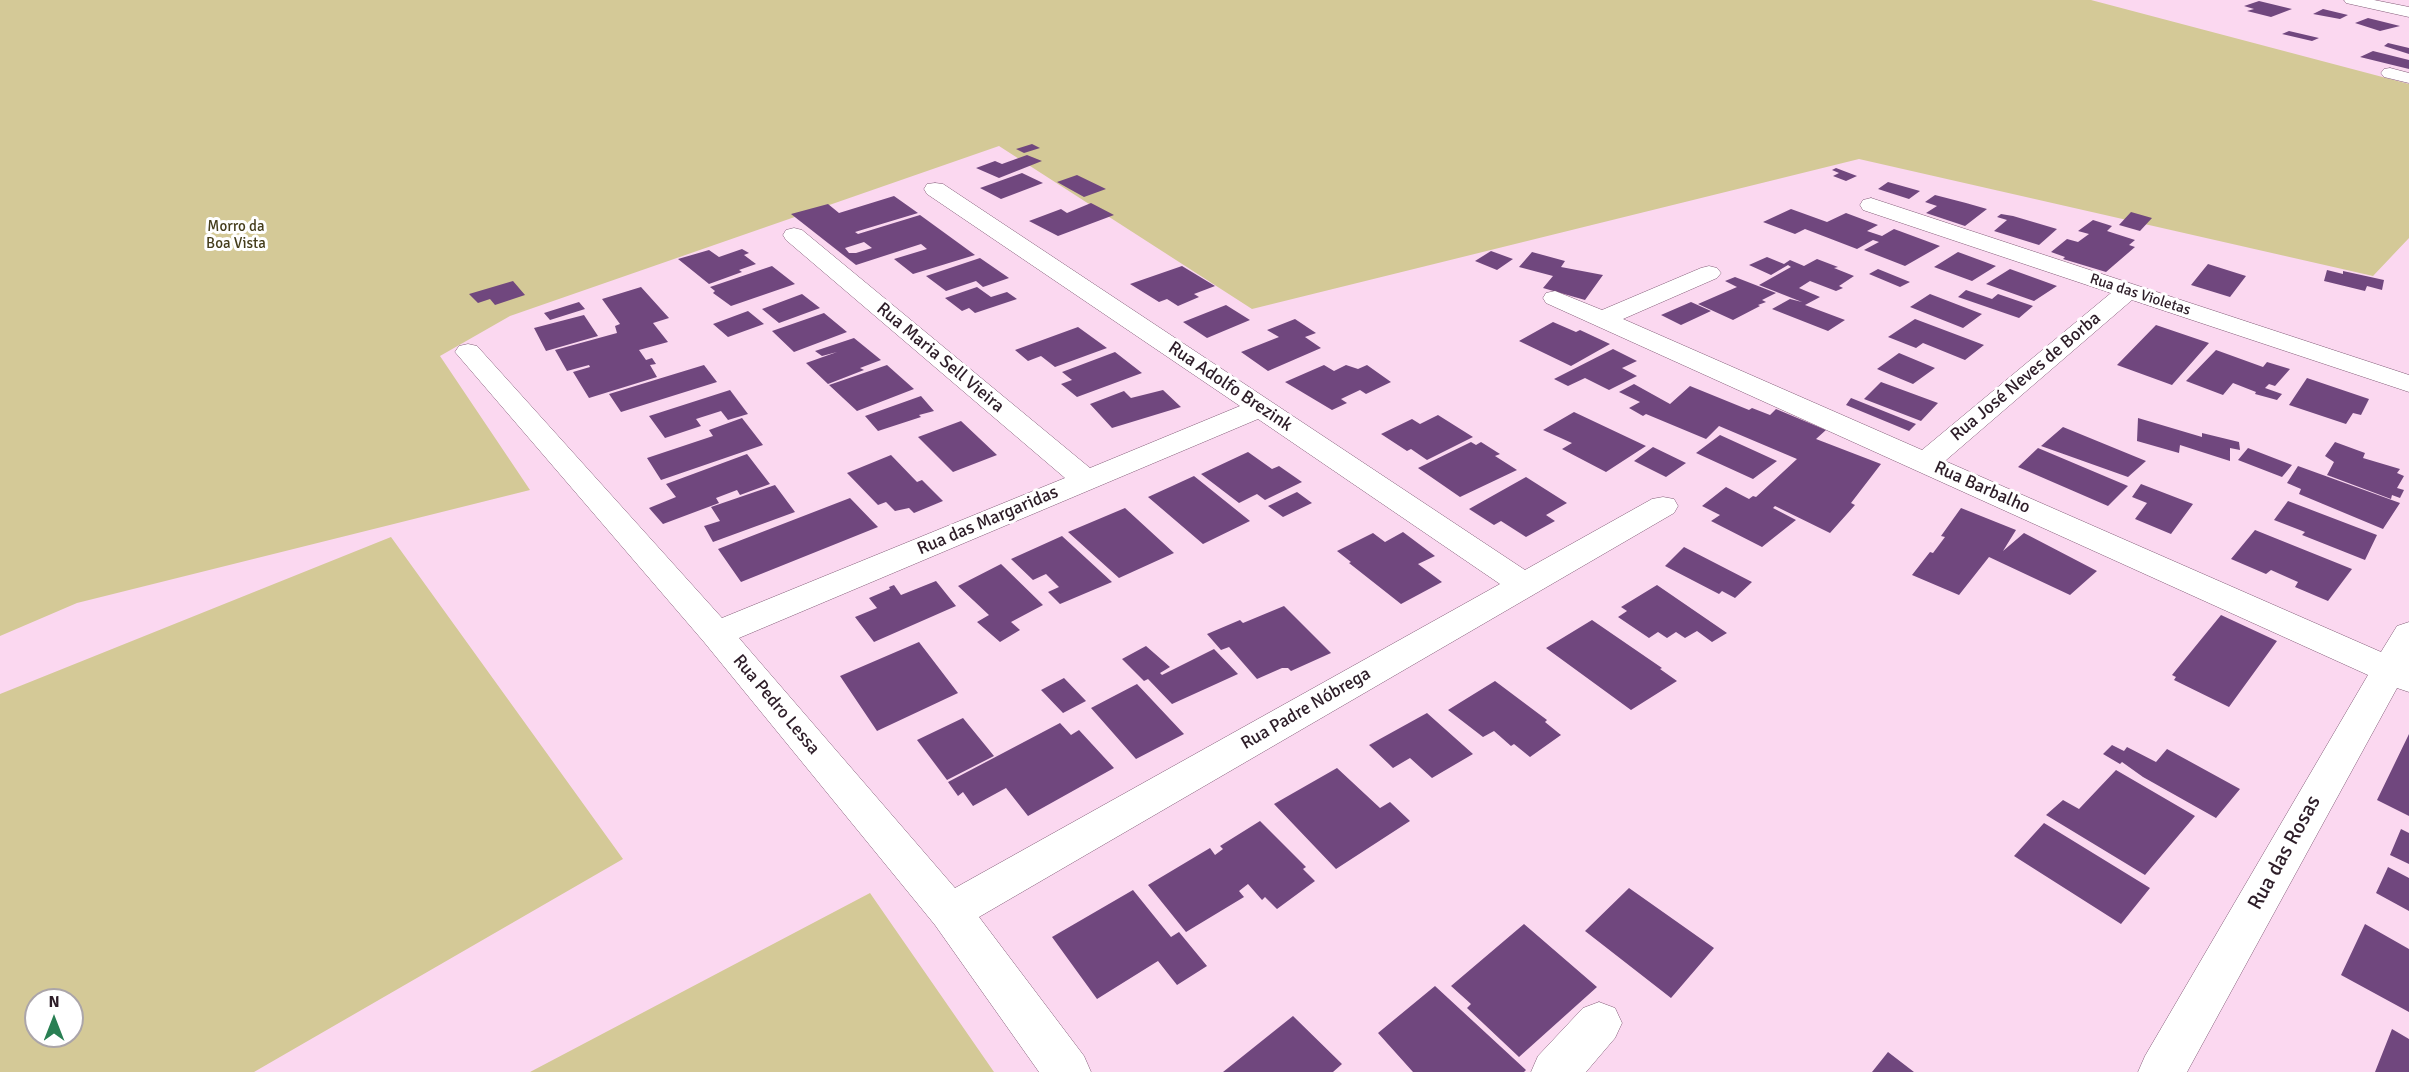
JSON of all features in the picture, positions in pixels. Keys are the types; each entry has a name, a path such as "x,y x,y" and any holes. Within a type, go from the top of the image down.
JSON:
{"street":[{"path":"2352,0 2409,12"},
{"path":"2390,73 2409,78"},
{"name":"Rua Adolfo Brezink","path":"935,189 1524,585"},
{"name":"Rua das Violetas","path":"1871,205 2409,384"},
{"name":"Rua Maria Sell Vieira","path":"794,236 1086,480"},
{"path":"1602,319 1709,273"},
{"name":"Rua José Neves de Borba","path":"1925,463 2128,291"},
{"name":"Rua Barbalho","path":"1555,298 2399,674"},
{"name":"Rua Pedro Lessa","path":"468,352 716,634 950,912 1067,1072"},
{"name":"Rua das Margaridas","path":"716,634 1260,408"},
{"name":"Rua Padre Nóbrega","path":"950,912 1663,506"},
{"name":"Rua das Rosas","path":"2162,1072 2399,674 2409,634"},
{"path":"1555,1072 1599,1023"}],"green space":[{"name":"Morro da Boa Vista","path":"0,0 2091,0 2409,84 2409,238 2373,276 1859,159 1252,309 999,146 510,316 440,356 530,490 77,603 0,636"},
{"path":"391,537 623,859 254,1072 0,1072 0,694"},
{"path":"870,893 994,1072 530,1072"}],"building":[{"path":"2259,1 2292,9 2271,17 2247,11 2254,9 2244,6"},
{"path":"2323,9 2348,15 2340,19 2313,14"},
{"path":"2368,18 2400,26 2380,31 2355,23"},
{"path":"2289,31 2319,38 2312,41 2282,34"},
{"path":"2388,43 2409,48 2409,54 2384,46"},
{"path":"2373,51 2409,60 2409,69 2360,57"},
{"path":"1032,144 1040,148 1024,153 1016,149"},
{"path":"1027,155 1042,161 999,178 976,168 995,161 1002,164"},
{"path":"1836,168 1857,176 1846,181 1833,176 1839,173 1832,170"},
{"path":"1022,173 1043,183 1001,199 980,188"},
{"path":"1077,175 1106,189 1084,197 1057,182"},
{"path":"1888,182 1920,191 1909,199 1878,189"},
{"path":"1935,195 1987,209 1965,226 1926,213 1937,206 1925,202"},
{"path":"894,196 918,213 855,232 858,234 920,215 975,255 913,274 894,259 927,249 921,244 856,265 791,214 828,204 839,213","holes":["864,242 872,248 856,253 849,253 845,248"]},
{"path":"1091,203 1114,215 1058,236 1029,221 1061,209 1067,213"},
{"path":"1791,209 1827,222 1846,213 1878,225 1867,231 1882,236 1894,229 1940,246 1905,266 1864,250 1879,242 1873,240 1857,249 1805,229 1795,234 1763,222"},
{"path":"2131,212 2152,218 2140,231 2119,225"},
{"path":"2001,214 2057,229 2039,245 1994,231 2007,220 1997,217"},
{"path":"2093,220 2112,226 2107,231 2135,240 2129,245 2135,247 2106,272 2063,259 2065,257 2051,252 2067,239 2078,242 2089,234 2078,231"},
{"path":"742,249 749,253 744,255 756,264 739,270 742,272 709,284 678,259 709,250 719,257"},
{"path":"1491,251 1513,259 1497,270 1475,261"},
{"path":"1532,252 1565,261 1561,267 1603,275 1585,300 1543,288 1553,276 1519,267"},
{"path":"1958,252 1996,266 1972,281 1934,267"},
{"path":"1767,257 1784,264 1790,260 1804,266 1817,259 1854,276 1839,286 1843,288 1836,291 1810,281 1799,288 1820,297 1805,305 1845,320 1828,331 1772,309 1790,299 1802,302 1759,285 1791,267 1788,265 1771,275 1749,265"},
{"path":"980,258 1009,278 983,287 976,281 946,291 926,276"},
{"path":"2208,264 2246,276 2230,297 2191,285"},
{"path":"772,266 795,284 731,306 713,293 715,291 710,287"},
{"path":"1182,266 1215,286 1194,294 1199,297 1178,306 1167,299 1159,302 1130,284"},
{"path":"1878,269 1910,282 1900,287 1869,274"},
{"path":"2010,269 2057,286 2034,301 1986,284"},
{"path":"2327,270 2384,280 2382,290 2367,286 2365,291 2324,281"},
{"path":"1735,277 1776,293 1762,300 1766,302 1758,305 1760,306 1733,320 1698,304 1737,287 1725,281"},
{"path":"513,281 525,295 495,305 490,299 478,303 469,294"},
{"path":"641,287 669,318 653,323 668,342 639,350 646,360 652,358 656,364 650,365 657,377 589,398 573,372 590,367 589,365 567,371 555,350 617,333 615,326 620,324 602,299"},
{"path":"977,287 991,297 1007,292 1017,299 975,313 969,308 962,311 945,298"},
{"path":"1966,290 1992,299 1998,294 2033,306 2019,318 1958,297"},
{"path":"802,294 820,308 779,323 762,309"},
{"path":"1930,294 1982,314 1963,328 1910,307"},
{"path":"579,302 585,309 550,320 544,313"},
{"path":"1691,302 1711,311 1681,325 1661,315"},
{"path":"1226,305 1250,320 1207,338 1183,322"},
{"path":"748,311 764,324 728,337 713,324"},
{"path":"824,313 847,332 794,352 772,331"},
{"path":"584,315 598,336 546,351 534,328"},
{"path":"1295,319 1316,333 1305,337 1321,348 1268,371 1241,352 1279,337 1267,330"},
{"path":"1915,319 1984,345 1965,360 1923,343 1916,348 1888,337"},
{"path":"1553,322 1576,332 1580,330 1610,344 1571,366 1519,341"},
{"path":"2156,325 2209,343 2172,385 2117,365"},
{"path":"1078,327 1107,348 1055,367 1041,356 1028,361 1015,350"},
{"path":"854,338 881,360 860,368 864,370 828,384 806,363 837,352 822,356 815,351"},
{"path":"1613,349 1637,361 1622,368 1637,376 1609,390 1585,378 1568,386 1554,379"},
{"path":"2216,350 2263,367 2267,362 2290,369 2275,386 2269,384 2265,388 2282,394 2277,400 2255,394 2256,392 2233,383 2223,395 2186,381"},
{"path":"1115,352 1142,373 1077,397 1061,384 1072,380 1062,372"},
{"path":"1899,353 1935,368 1913,384 1877,369"},
{"path":"704,365 717,382 621,412 609,394"},
{"path":"887,365 914,389 857,411 829,385"},
{"path":"1324,365 1334,371 1346,365 1358,369 1367,365 1391,382 1366,394 1360,390 1341,399 1347,403 1332,410 1285,382"},
{"path":"2307,378 2369,399 2361,415 2353,413 2346,424 2289,405"},
{"path":"1881,382 1938,403 1921,421 1864,399"},
{"path":"1634,384 1670,404 1690,386 1749,410 1752,408 1770,415 1776,409 1826,430 1816,439 1881,464 1851,503 1855,505 1830,533 1775,506 1773,508 1796,520 1762,547 1711,521 1720,515 1702,506 1726,487 1749,499 1756,497 1797,459 1719,426 1706,439 1646,414 1643,416 1629,408 1640,402 1619,392"},
{"path":"730,390 748,414 728,420 721,411 696,419 701,426 665,438 649,416"},
{"path":"1163,390 1181,407 1112,428 1090,404 1124,391 1131,398"},
{"path":"921,396 934,411 878,431 865,416"},
{"path":"1851,398 1916,424 1909,431 1846,405"},
{"path":"1574,412 1646,446 1606,472 1562,449 1572,443 1543,430"},
{"path":"1438,415 1473,437 1427,460 1411,449 1407,451 1381,434 1412,419 1420,424"},
{"path":"742,418 763,445 661,480 647,458 713,436 709,430"},
{"path":"2138,418 2202,437 2202,433 2239,442 2240,450 2230,448 2230,461 2180,445 2179,453 2137,441"},
{"path":"961,421 997,455 953,472 918,437"},
{"path":"2063,427 2146,461 2128,477 2041,446"},
{"path":"1720,435 1777,461 1753,479 1696,453"},
{"path":"1471,442 1476,445 1481,442 1500,454 1495,456 1517,470 1460,497 1418,468"},
{"path":"2335,442 2365,453 2363,458 2400,469 2397,473 2404,476 2397,488 2404,490 2400,498 2392,495 2391,499 2327,475 2334,462 2325,456"},
{"path":"1653,447 1686,463 1666,477 1634,461"},
{"path":"2038,448 2128,486 2108,506 2018,467"},
{"path":"2248,448 2292,465 2282,477 2238,460"},
{"path":"1248,452 1272,469 1279,466 1302,482 1265,500 1257,494 1239,503 1201,474"},
{"path":"747,454 770,484 740,495 737,490 716,498 719,503 663,524 649,508 676,497 666,484"},
{"path":"891,455 917,482 922,480 943,501 914,513 909,508 895,511 886,502 878,505 847,473"},
{"path":"2298,466 2400,503 2383,529 2299,494 2301,489 2287,483"},
{"path":"1194,476 1250,521 1203,544 1148,497"},
{"path":"1526,477 1567,503 1546,515 1555,521 1526,537 1501,521 1494,525 1469,509"},
{"path":"2141,484 2193,504 2171,534 2135,519 2147,503 2132,497"},
{"path":"775,485 795,512 713,542 704,526 720,521 711,507"},
{"path":"1297,492 1312,503 1283,517 1268,506"},
{"path":"850,498 878,527 741,582 718,549"},
{"path":"2288,501 2377,535 2365,560 2302,535 2305,532 2274,520"},
{"path":"1125,508 1174,553 1119,578 1068,532"},
{"path":"1961,508 2016,530 2003,551 2024,533 2097,571 2070,595 1989,557 1959,595 1912,575 1945,537 1941,536"},
{"path":"2255,530 2352,569 2328,601 2295,587 2298,582 2271,570 2266,574 2231,559"},
{"path":"1403,532 1435,556 1418,564 1442,582 1401,604 1337,551 1373,533 1385,542"},
{"path":"1062,536 1112,582 1060,604 1048,592 1059,587 1046,574 1033,580 1011,559"},
{"path":"1684,547 1752,582 1735,598 1722,591 1719,594 1665,566"},
{"path":"1001,564 1043,605 1011,622 1020,630 1000,642 977,622 989,615 958,586"},
{"path":"936,581 956,606 874,642 855,617 877,608 869,598 890,589 889,587 894,585 901,595"},
{"path":"1657,585 1727,633 1712,642 1697,631 1685,638 1676,632 1667,638 1658,632 1649,638 1618,617 1627,611 1621,607"},
{"path":"1284,606 1331,653 1291,671 1288,668 1282,668 1257,679 1229,647 1221,650 1207,634 1240,620 1243,623"},
{"path":"2221,615 2277,641 2229,707 2174,680 2176,677 2172,675"},
{"path":"1592,620 1662,668 1660,669 1677,681 1631,710 1546,648"},
{"path":"919,642 958,693 877,731 840,676"},
{"path":"1146,646 1170,667 1160,673 1162,675 1214,649 1238,674 1172,704 1148,679 1144,681 1122,659"},
{"path":"1064,678 1086,701 1063,713 1041,690"},
{"path":"1495,681 1547,720 1545,722 1561,735 1530,757 1514,744 1511,746 1494,731 1483,737 1448,710"},
{"path":"1137,684 1184,734 1136,759 1091,708"},
{"path":"1427,713 1473,754 1432,778 1410,758 1393,768 1369,745"},
{"path":"963,718 994,756 947,780 917,740"},
{"path":"1060,723 1071,735 1079,730 1114,768 1028,816 1006,788 973,806 963,792 958,796 948,782"},
{"path":"2409,734 2409,816 2377,800"},
{"path":"2112,745 2124,751 2127,747 2156,762 2167,749 2240,789 2216,818 2143,777 2122,762 2120,764 2103,754"},
{"path":"1337,768 1380,808 1390,802 1410,821 1336,869 1274,804"},
{"path":"2116,770 2195,816 2145,875 2046,815 2063,800 2079,809"},
{"path":"1260,821 1306,867 1303,869 1315,881 1277,909 1265,897 1262,900 1248,884 1239,891 1244,897 1186,932 1148,885 1210,848 1215,855 1223,849 1220,846"},
{"path":"2044,823 2150,888 2121,924 2014,856"},
{"path":"2401,829 2409,833 2409,864 2390,855"},
{"path":"2388,867 2409,878 2409,911 2376,893"},
{"path":"1629,888 1714,948 1671,998 1585,931"},
{"path":"1133,890 1171,937 1179,932 1207,966 1177,985 1158,961 1097,999 1052,937"},
{"path":"1524,924 1597,987 1519,1057 1467,1008 1471,1004 1451,986"},
{"path":"2365,924 2409,949 2409,1012 2341,975"},
{"path":"1435,986 1526,1070 1524,1072 1413,1072 1378,1033"},
{"path":"1293,1016 1342,1064 1333,1072 1223,1072"},
{"path":"2392,1029 2409,1039 2409,1072 2375,1072"},
{"path":"1888,1052 1914,1072 1872,1072"}]}
